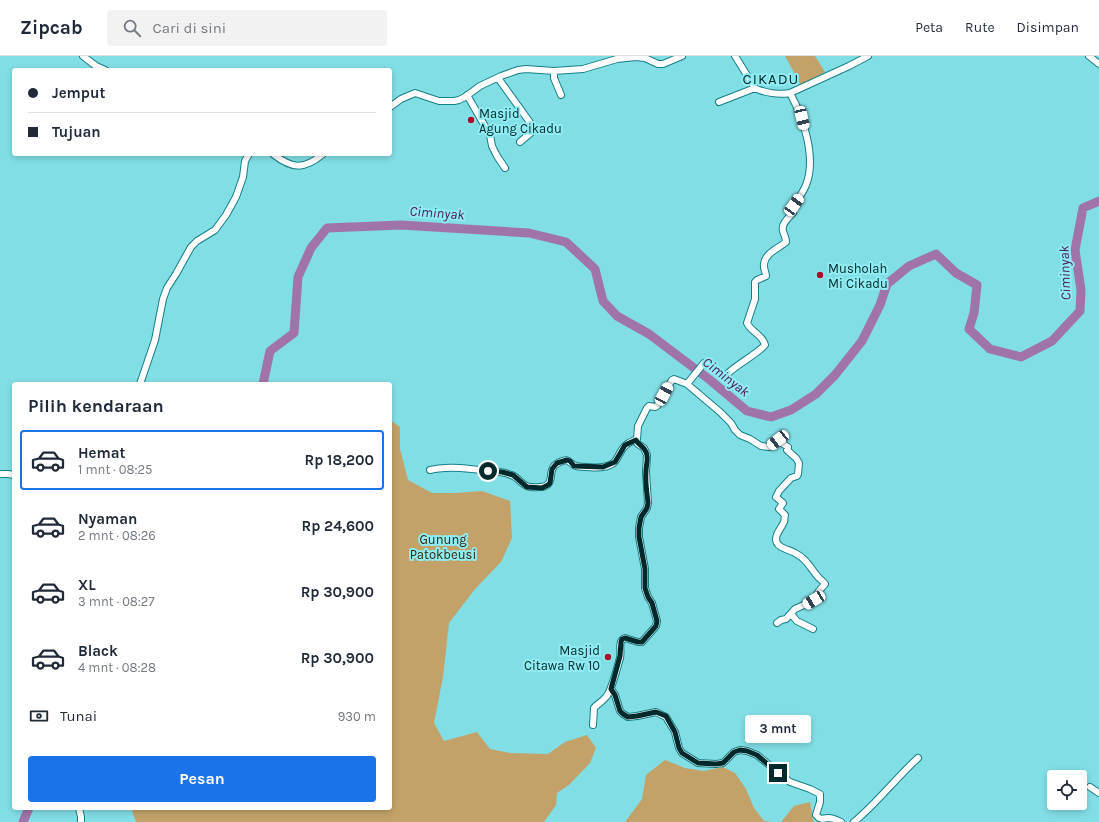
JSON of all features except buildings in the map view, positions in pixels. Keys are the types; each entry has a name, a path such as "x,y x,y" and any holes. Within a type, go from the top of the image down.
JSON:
{"street":[{"path":"392,106 415,93 439,101 446,102 459,100 480,86 518,70 526,69 554,71 583,69 617,59 636,57 645,58 658,64 663,64 682,56"},
{"path":"735,56 755,88 779,94 790,93 868,56"},
{"path":"1089,56 1099,64"},
{"path":"85,57 100,68"},
{"path":"554,71 554,78 561,95"},
{"path":"498,78 534,128 533,131 520,142"},
{"path":"719,102 755,88"},
{"path":"687,384 704,363 725,376 737,364 751,357 765,345 761,337 748,327 747,323 755,299 755,282 766,276 763,266 768,255 786,242 786,236 782,230 783,226 793,213 792,208 806,185 810,168 810,157 802,118 790,93"},
{"path":"467,95 484,122 490,135 492,146 505,168"},
{"path":"141,382 155,340 163,299 167,288 191,247 215,230 226,215 236,197 243,178 247,156"},
{"path":"277,156 300,166 310,163 320,156"},
{"path":"430,470 459,468 502,472 513,475 527,487 542,488 550,483 552,469 557,463 567,460 574,466 603,467 615,462 625,445 636,440 638,437 638,426 647,408 649,406 657,406 674,378 687,384 720,412 740,435 761,446 769,447 778,440 788,448 787,450 796,458 798,463 797,476 791,478 779,491 776,497 783,502 779,509 784,515 784,522 776,536 777,543 781,547 803,557 820,580 825,584 814,600 795,609 786,619 777,623"},
{"path":"594,726 594,708 606,697 611,689 620,656 622,639 625,638 642,642 656,626 657,621 652,603 645,588 645,569 639,537 641,517 647,508 648,503 646,472 647,455 644,448 638,444 636,440"},
{"path":"0,474 12,475"},
{"path":"791,614 797,621 813,629"},
{"path":"611,689 615,695 620,711 628,717 656,712 666,716 675,732 679,748 682,753 698,763 723,763 734,752 740,750 757,755 790,782 820,794 820,802 816,815 818,818 830,818 841,822"},
{"path":"854,822 872,806 918,758"},
{"path":"1090,787 1099,793"},
{"path":"79,810 82,822"}],"green space":[{"path":"785,56 815,56 825,72 801,85"},
{"name":"Gunung Patokbeusi","path":"392,421 400,427 400,449 408,480 432,493 482,491 510,501 512,538 501,562 475,589 449,623 443,677 434,723 444,741 477,732 490,749 510,753 548,754 565,742 587,735 596,748 590,763 569,785 557,793 556,805 544,822 136,822 132,810 392,810"},
{"path":"665,760 685,768 704,771 723,767 735,773 746,789 754,808 764,821 773,822 625,822 642,799 646,775"},
{"path":"810,802 814,822 781,822 794,806"}],"waterway":[{"name":"Ciminyak","path":"263,382 270,351 294,333 298,277 311,248 327,228 401,225 529,233 566,242 595,269 603,301 617,316 649,334 710,380 747,411 771,417 791,410 816,394 835,375 862,341 880,305 887,284 909,266 936,254 956,273 977,285 974,313 969,329 990,349 1021,357 1052,341 1080,311 1081,290 1075,250 1083,208 1099,201"},
{"name":"Ciminyak","path":"23,822 28,810"}],"place":[{"name":"Masjid Agung Cikadu","path":"471,120"},
{"name":"Musholah Mi Cikadu","path":"820,275"},
{"name":"Masjid Citawa Rw 10","path":"608,657"}],"district":[{"name":"CIKADU","path":"771,79"}],"route":[{"path":"488,471 502,472 513,475 527,487 542,488 550,483 551,472 554,466 564,460 570,461 574,466 603,467 609,466 615,462 627,444 636,440 638,444 644,448 647,455 646,472 648,503 647,508 641,517 639,537 644,558 645,588 652,603 657,621 656,626 642,642 628,638 622,639 620,656 611,689 615,695 620,711 628,717 656,712 666,716 675,732 679,748 682,753 698,763 723,763 734,752 740,750 757,755 778,773"}]}
